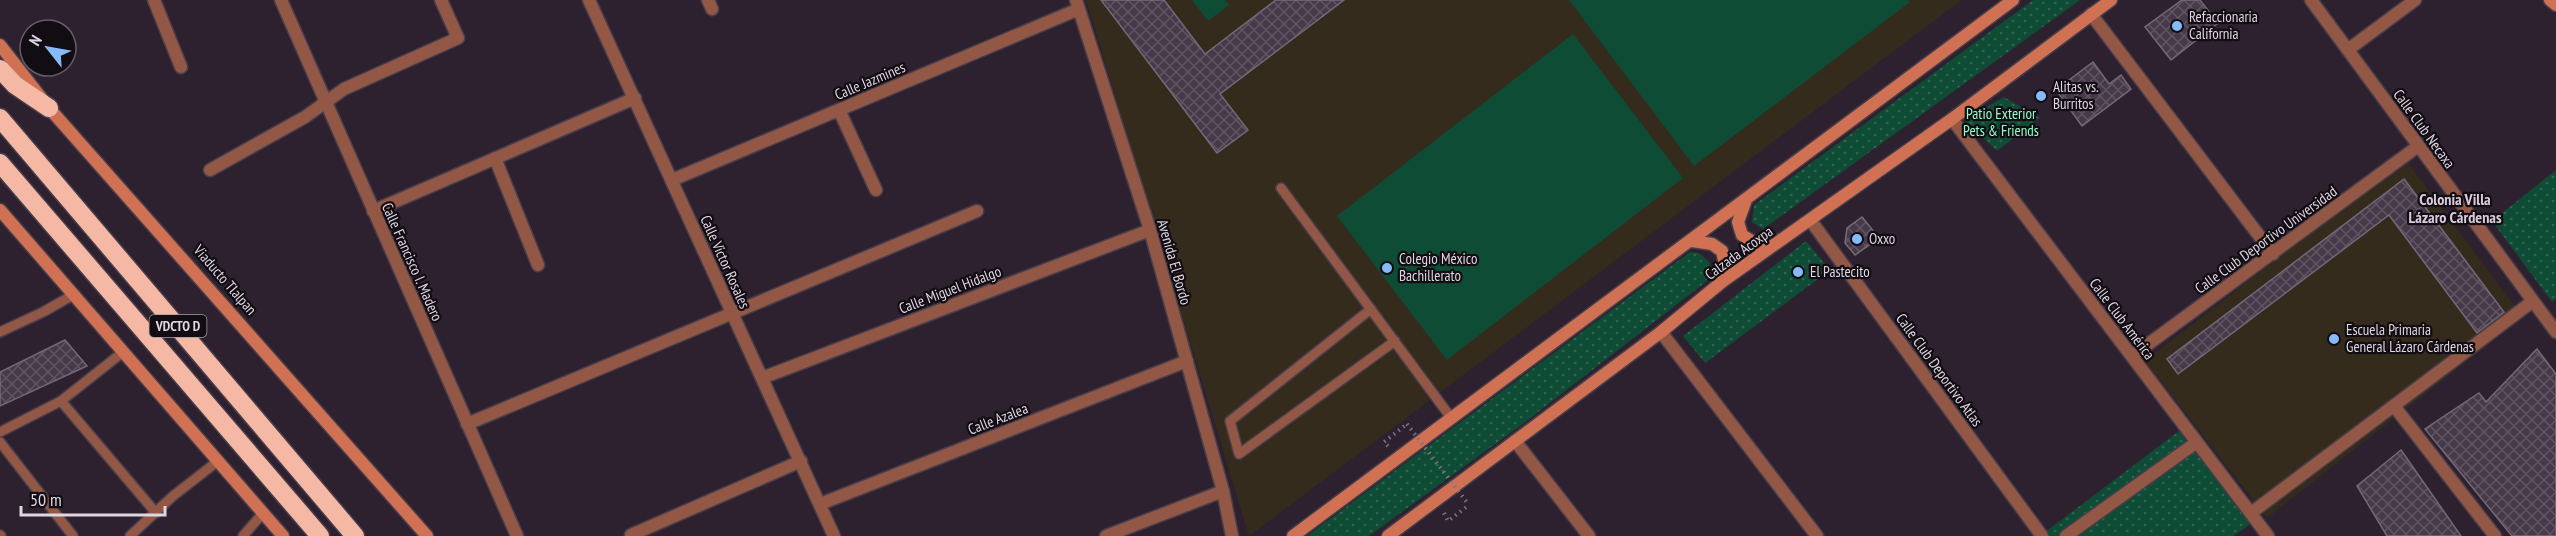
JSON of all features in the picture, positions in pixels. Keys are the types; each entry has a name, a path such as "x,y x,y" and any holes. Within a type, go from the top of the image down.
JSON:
{"highway":[{"path":"0,69 15,85 49,108"},
{"name":"VDCTO D","path":"0,118 355,536"},
{"name":"VDCTO D","path":"0,163 320,536"}],"main road":[{"path":"1293,536 2013,0"},
{"name":"Calzada Acoxpa","path":"1388,536 1661,332 1723,281 1811,221 1952,119 2111,0"},
{"path":"2550,0 2556,5"},
{"name":"Viaducto Tlalpan","path":"0,45 49,108 427,536"},
{"path":"1746,200 1738,222 1742,236 1766,250"},
{"path":"0,210 283,536"},
{"path":"1692,241 1712,244 1722,251 1725,265 1723,281"}],"street":[{"path":"154,0 181,67"},
{"name":"Calle Francisco I. Madero","path":"281,0 517,536"},
{"path":"210,170 305,117 344,89 458,38 441,0"},
{"name":"Calle Víctor Rosales","path":"589,0 834,536"},
{"name":"Calle Club Necaxa","path":"2311,0 2349,49 2417,147 2556,332"},
{"path":"2349,49 2415,0"},
{"name":"Calle Jazmines","path":"672,180 839,110 1078,4"},
{"name":"Avenida El Bordo","path":"1078,4 1150,230 1223,491 1232,536"},
{"path":"2091,15 2273,254"},
{"path":"373,210 635,98"},
{"path":"839,110 876,190"},
{"name":"Calle Club América","path":"1952,119 2268,536"},
{"name":"Calle Club Deportivo Universidad","path":"2132,356 2417,147"},
{"path":"495,158 538,265"},
{"path":"466,424 978,211"},
{"name":"Calle Club Deportivo Atlas","path":"1811,221 2042,536"},
{"name":"Calle Miguel Hidalgo","path":"762,378 1150,230"},
{"path":"2251,513 2533,301"},
{"path":"1661,332 1817,536"},
{"name":"Calle Azalea","path":"820,504 1187,361"},
{"path":"2394,406 2495,536"},
{"path":"1515,441 1589,536"},
{"path":"2066,536 2197,442"},
{"path":"631,536 801,461"},
{"path":"1106,536 1223,491"}],"lane":[{"path":"1281,188 1452,419"},
{"path":"0,332 44,312 73,295"},
{"path":"1371,309 1230,422 1239,454 1395,341"},
{"path":"0,432 61,401 123,352"},
{"path":"61,401 156,513"},
{"path":"0,442 74,536"},
{"path":"130,536 218,461"},
{"path":"243,536 263,513"}],"path":[{"path":"1397,442 1389,448 1384,442 1407,424 1469,505 1448,521 1442,514 1449,509"}],"shaded area":[{"name":"Colegio México Bachillerato","path":"1086,0 1962,0 1249,536"},
{"name":"Escuela Primaria General Lázaro Cárdenas","path":"2405,159 2523,317 2267,518 2145,361"}],"green space":[{"path":"1192,0 1225,0 1229,5 1208,21"},
{"path":"1569,0 1908,0 1910,2 1694,166"},
{"path":"2033,0 2080,0 1763,229 1752,222 1754,205"},
{"path":"1573,34 1683,178 1447,360 1337,216"},
{"name":"Patio Exterior Pets & Friends","path":"2004,97 2040,118 1997,151 1964,120"},
{"path":"2556,170 2556,299 2552,302 2492,221"},
{"path":"1806,241 1830,270 1705,363 1683,336"},
{"path":"1690,252 1699,253 1710,263 1707,281 1524,423 1369,536 1307,536"},
{"path":"2179,431 2250,524 2234,536 2040,536"}],"building":[{"path":"1101,0 1164,0 1205,54 1276,0 1344,0 1220,94 1248,130 1217,153"},
{"path":"2182,0 2200,0 2218,23 2171,60 2145,27"},
{"path":"2093,62 2109,84 2121,75 2131,89 2082,126 2056,90"},
{"path":"2404,179 2504,312 2477,333 2389,215 2178,374 2167,359"},
{"path":"1862,217 1879,238 1855,255 1845,243 1847,228"},
{"path":"65,340 87,366 0,406 0,372"},
{"path":"2537,349 2556,374 2556,536 2512,536 2425,429 2479,393 2486,402"},
{"path":"2401,450 2461,536 2387,536 2357,486"}],"place":[{"name":"Refaccionaria California","path":"2177,26"},
{"name":"Alitas vs. Burritos","path":"2041,96"},
{"name":"Oxxo","path":"1857,239"},
{"name":"Colegio México Bachillerato","path":"1387,268"},
{"name":"El Pastecito","path":"1798,272"},
{"name":"Escuela Primaria General Lázaro Cárdenas","path":"2334,339"}],"district":[{"name":"Colonia Villa Lázaro Cárdenas","path":"2455,208"}]}
